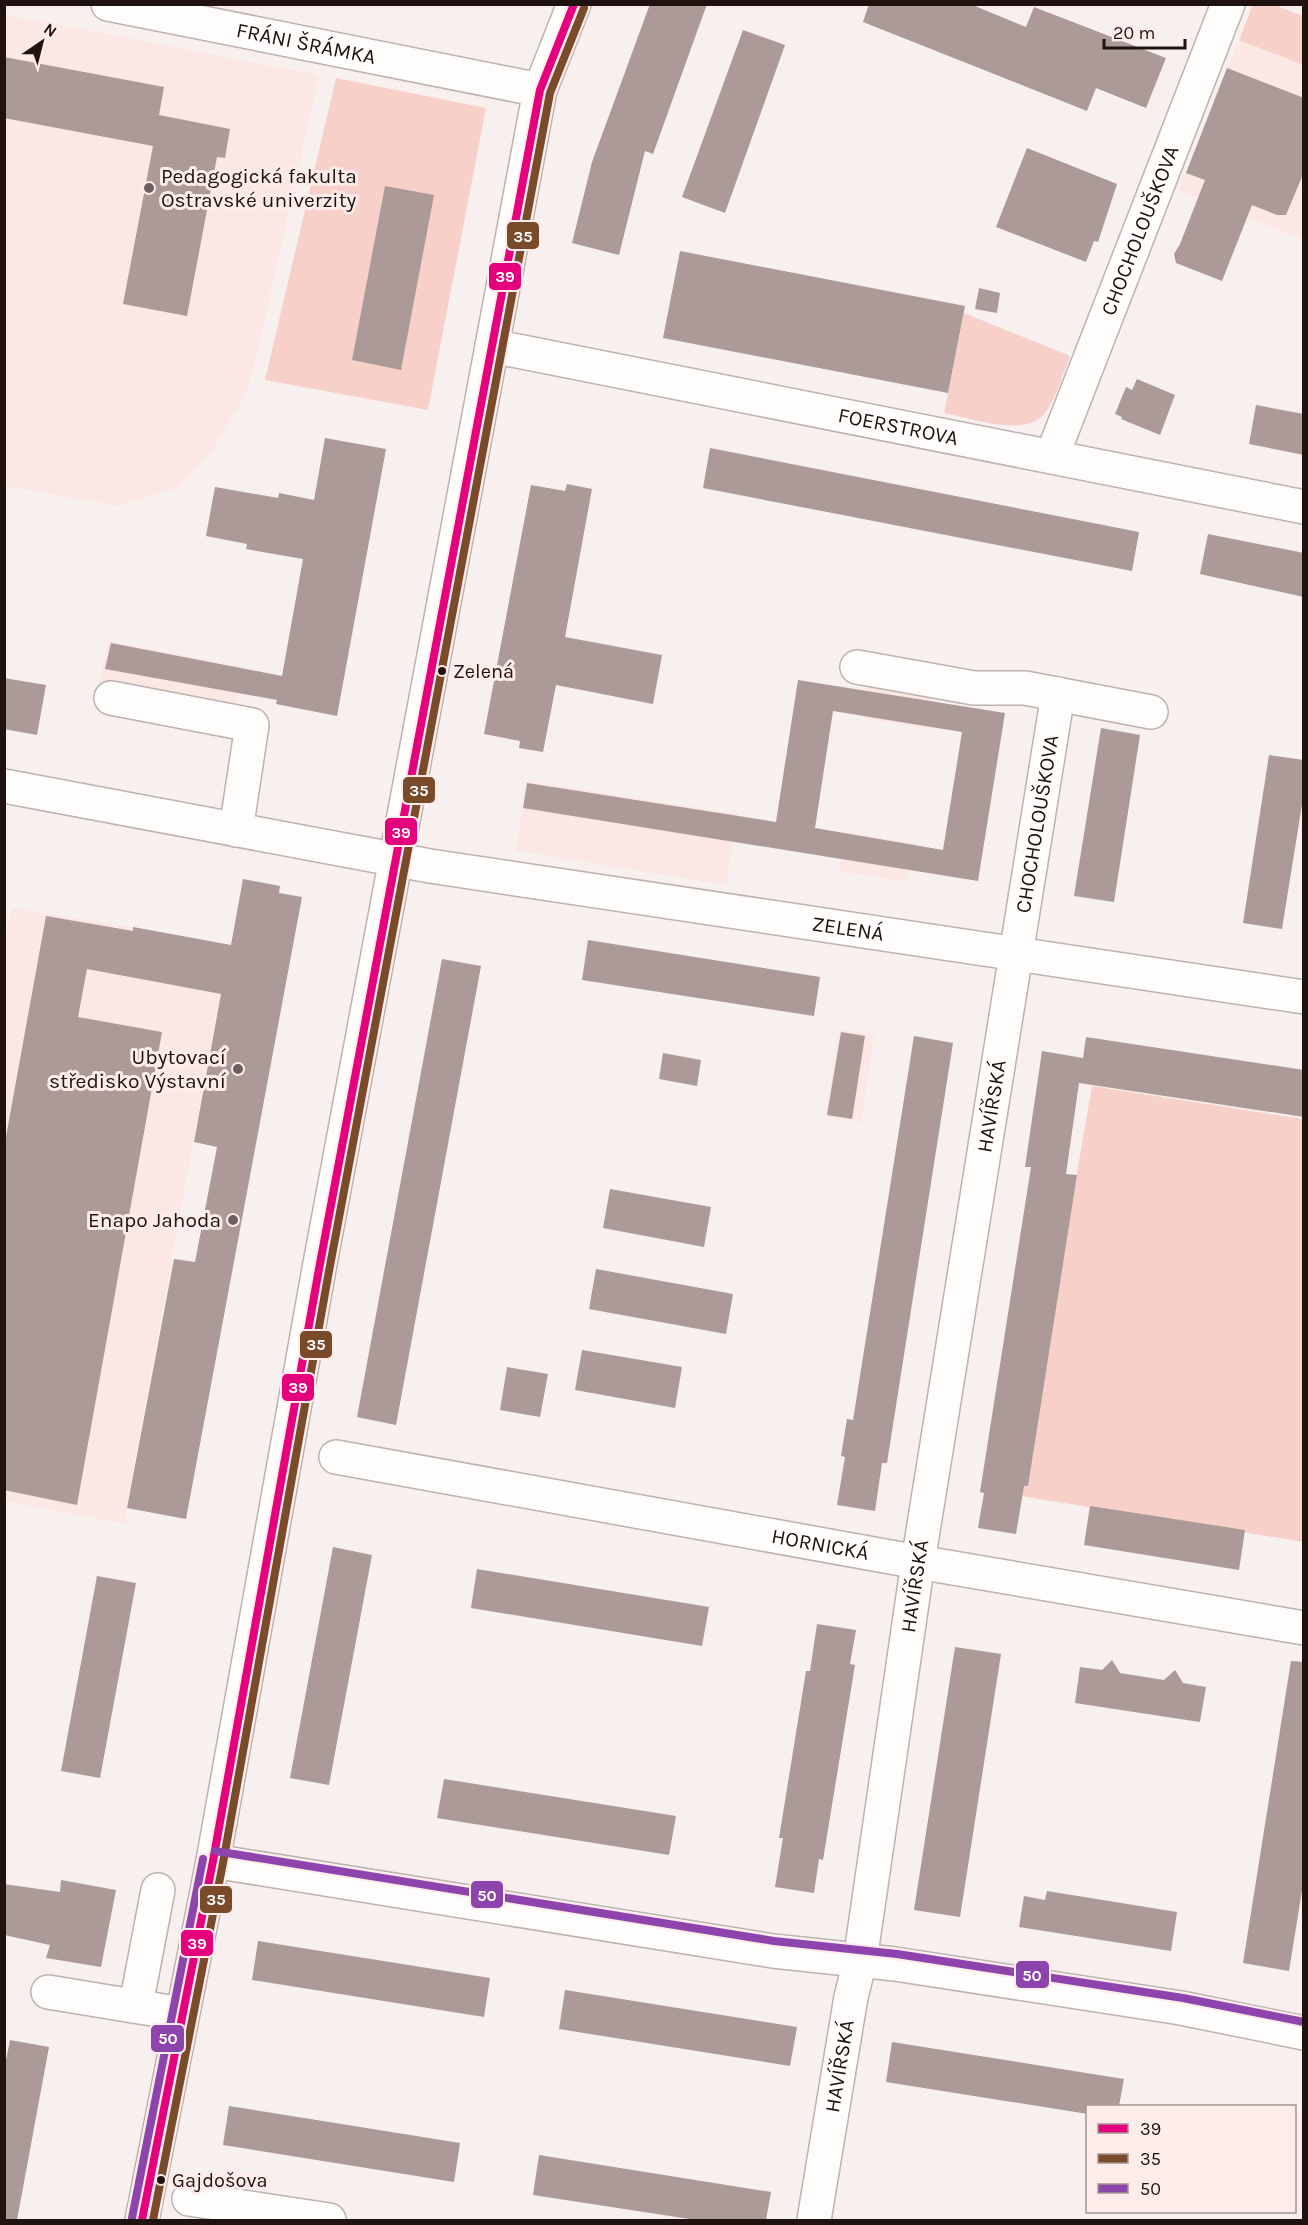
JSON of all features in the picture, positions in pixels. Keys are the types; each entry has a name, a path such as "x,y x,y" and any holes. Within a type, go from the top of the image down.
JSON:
{"street":[{"name":"FRÁNI ŠRÁMKA","path":"108,4 540,90"},
{"path":"142,2220 213,1861 395,860 540,90 574,4"},
{"name":"CHOCHOLOUŠKOVA","path":"1052,456 1228,4"},
{"name":"FOERSTROVA","path":"492,346 1304,507"},
{"path":"857,667 974,688 1025,688 1151,712"},
{"name":"CHOCHOLOUŠKOVA","path":"1018,953 1058,694"},
{"path":"111,698 252,725 236,830"},
{"name":"ZELENÁ","path":"4,786 395,860 1304,997"},
{"name":"HAVÍŘSKÁ","path":"814,2220 851,1997 860,1960 918,1562 1018,953"},
{"name":"HORNICKÁ","path":"336,1457 918,1562 1304,1628"},
{"path":"213,1861 773,1951 860,1960 1181,2008 1304,2033"},
{"path":"136,2005 158,1890"},
{"path":"48,1992 182,2014"},
{"path":"189,2199 329,2220"}],"shaded area":[{"path":"1253,4 1275,5 1303,16 1303,65 1239,40"},
{"name":"Pedagogická fakulta Ostravské univerzity","path":"4,14 319,75 257,355 245,397 211,452 179,487 118,506 5,486"},
{"path":"1239,40 1303,65 1303,240 1179,190"},
{"path":"336,78 486,108 428,410 265,380"},
{"path":"964,313 1070,356 1053,399 1046,412 1037,420 1012,426 944,413"},
{"path":"108,641 243,667 231,734 95,709"},
{"path":"870,678 939,690 933,730 863,718"},
{"path":"527,781 737,814 726,885 516,851"},
{"path":"846,832 914,843 907,882 839,871"},
{"path":"12,908 132,927 124,976 220,995 126,1508 126,1524 5,1501 4,949"},
{"path":"839,1029 874,1035 861,1122 826,1117"},
{"path":"1092,1086 1303,1119 1303,1542 1021,1496"}],"building":[{"path":"650,4 707,4 653,154 645,151 619,255 572,243 592,162"},
{"path":"869,4 970,4 1026,27 1034,7 1166,58 1146,108 1096,88 1087,111 863,22"},
{"path":"743,30 785,45 725,213 682,197"},
{"path":"4,57 164,87 159,115 230,129 225,158 217,157 187,316 123,304 153,146 4,118"},
{"path":"1227,68 1304,98 1304,172 1286,215 1277,215 1252,205 1222,281 1176,263 1174,254 1205,180 1186,173"},
{"path":"1027,148 1117,184 1098,242 1094,241 1086,262 996,227"},
{"path":"385,186 434,195 401,370 352,360"},
{"path":"680,251 965,306 948,393 663,338"},
{"path":"979,288 1000,293 997,313 975,309"},
{"path":"1137,379 1175,395 1160,435 1121,419 1122,417 1115,414 1126,387 1132,390"},
{"path":"1256,405 1304,414 1304,455 1249,444"},
{"path":"325,438 386,449 337,716 276,704 277,700 105,669 111,643 282,676 303,559 246,549 247,544 206,536 215,487 278,498 279,493 314,500"},
{"path":"710,448 1139,532 1132,571 703,488"},
{"path":"567,484 592,489 565,637 662,655 653,704 556,685 543,752 519,748 520,741 484,734 531,485 565,491"},
{"path":"1208,534 1304,553 1304,597 1200,574"},
{"path":"4,678 46,685 37,735 4,729"},
{"path":"798,680 1005,713 978,881 523,808 527,783 776,822","holes":["833,711 962,732 943,850 815,828"]},
{"path":"1101,728 1140,735 1114,902 1074,896"},
{"path":"1269,755 1304,760 1304,792 1282,929 1243,923"},
{"path":"243,879 280,886 279,893 302,897 186,1519 127,1508 174,1259 195,1262 217,1147 194,1142 221,994 87,969 78,1017 162,1032 77,1505 4,1490 4,1148 46,916 133,931 133,927 231,945"},
{"path":"588,940 820,977 814,1016 582,980"},
{"path":"442,959 481,966 396,1425 357,1417"},
{"path":"841,1032 865,1036 852,1119 827,1115"},
{"path":"914,1036 953,1043 887,1463 882,1463 875,1511 837,1505 845,1457 841,1456 847,1419 853,1420"},
{"path":"1086,1037 1304,1070 1304,1117 1079,1083 1066,1174 1077,1175 1028,1486 1024,1486 1016,1534 978,1528 984,1493 980,1492 1031,1167 1025,1167 1042,1051 1083,1058"},
{"path":"663,1053 701,1060 697,1086 659,1079"},
{"path":"610,1189 711,1207 704,1247 603,1228"},
{"path":"596,1269 733,1294 726,1334 589,1309"},
{"path":"582,1350 682,1367 675,1408 575,1390"},
{"path":"507,1367 548,1374 540,1417 500,1410"},
{"path":"1090,1506 1245,1530 1239,1570 1084,1545"},
{"path":"333,1547 372,1555 329,1785 290,1778"},
{"path":"477,1569 709,1607 702,1646 471,1608"},
{"path":"97,1576 136,1583 100,1778 61,1771"},
{"path":"817,1624 856,1630 850,1664 855,1665 823,1860 819,1859 814,1893 775,1887 783,1838 779,1838 806,1671 810,1671"},
{"path":"955,1647 1001,1654 960,1917 914,1910"},
{"path":"1112,1660 1120,1673 1164,1680 1175,1670 1183,1683 1206,1687 1200,1722 1075,1703 1080,1667 1102,1670"},
{"path":"1291,1661 1304,1662 1304,1878 1289,1971 1243,1963"},
{"path":"444,1779 676,1816 669,1855 437,1818"},
{"path":"61,1880 116,1890 101,1967 46,1958 50,1945 4,1935 4,1884 60,1892"},
{"path":"1047,1891 1177,1912 1171,1951 1019,1927 1024,1896 1045,1900"},
{"path":"258,1941 490,1978 484,2017 252,1980"},
{"path":"565,1990 797,2027 790,2066 559,2029"},
{"path":"10,2040 49,2047 17,2220 4,2220 4,2070"},
{"path":"892,2042 1124,2079 1119,2105 1086,2105 1086,2114 886,2082"},
{"path":"229,2106 460,2143 454,2182 223,2145"},
{"path":"539,2155 771,2192 766,2220 696,2220 533,2195"}],"transit line":[{"name":"39","path":"142,2220 213,1861 319,1269 540,90 574,4"},
{"name":"35","path":"153,2220 223,1863 329,1271 550,93 584,8"},
{"name":"50","path":"215,1851 774,1941 897,1954 1183,1998 1304,2022"},
{"name":"50","path":"132,2218 203,1859"}],"place":[{"name":"Pedagogická fakulta Ostravské univerzity","path":"149,188"},
{"name":"Zelená","path":"442,671"},
{"name":"Ubytovací středisko Výstavní","path":"238,1069"},
{"name":"Enapo Jahoda","path":"233,1220"},
{"name":"Gajdošova","path":"161,2180"}]}
